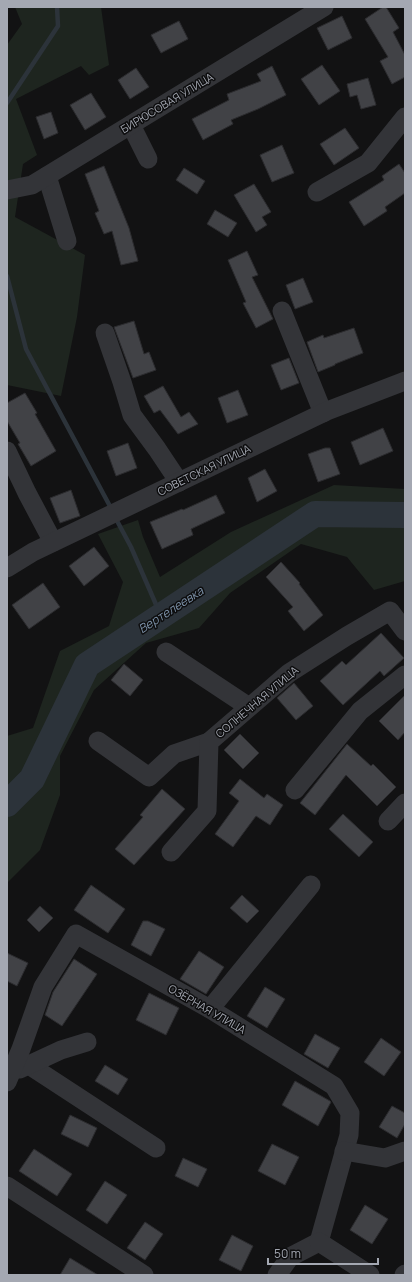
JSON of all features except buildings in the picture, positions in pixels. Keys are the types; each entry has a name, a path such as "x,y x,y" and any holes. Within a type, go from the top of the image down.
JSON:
{"street":[{"name":"БИРЮСОВАЯ УЛИЦА","path":"7,190 32,185 324,7"},
{"path":"317,192 368,163 405,117"},
{"path":"131,125 148,159"},
{"path":"47,176 67,241"},
{"path":"282,311 323,413"},
{"path":"105,333 132,414 179,482"},
{"name":"СОВЕТСКАЯ УЛИЦА","path":"7,568 53,542 323,413 405,380"},
{"path":"7,451 26,493 53,542"},
{"name":"СОЛНЕЧНАЯ УЛИЦА","path":"171,852 207,811 208,742 289,673 390,611 405,631"},
{"path":"166,652 249,707"},
{"path":"295,790 360,711 405,675"},
{"path":"98,741 149,777 174,754 208,742"},
{"path":"388,821 405,803"},
{"path":"210,1009 311,884"},
{"name":"ОЗЁРНАЯ УЛИЦА","path":"9,1077 21,1049 43,987 76,934 210,1009 334,1086 350,1113 349,1135 319,1242"},
{"path":"9,1077 29,1064 61,1050 87,1042"},
{"path":"29,1064 156,1148"},
{"path":"344,1151 385,1158 405,1150"},
{"path":"7,1186 144,1275"},
{"path":"277,1275 290,1257 319,1242 370,1275"}],"shaded area":[{"path":"15,7 101,7 109,65 89,75 81,66 16,99 37,155 23,164 15,217 85,255 77,317 61,396 7,385 7,45 22,24"},
{"path":"334,485 405,489 405,581 374,590 347,557 301,544 230,593 199,628 146,643 94,690 60,756 60,795 40,850 7,883 7,736 33,728 60,651 109,626 123,582 98,534 138,520 143,537 160,577 231,532"}],"waterway":[{"path":"7,103 58,26 57,7"},
{"path":"7,276 26,349 112,510"},
{"name":"Вертелеевка","path":"7,804 32,779 87,665 315,514 405,515"},
{"path":"115,517 131,547 161,616"}]}
